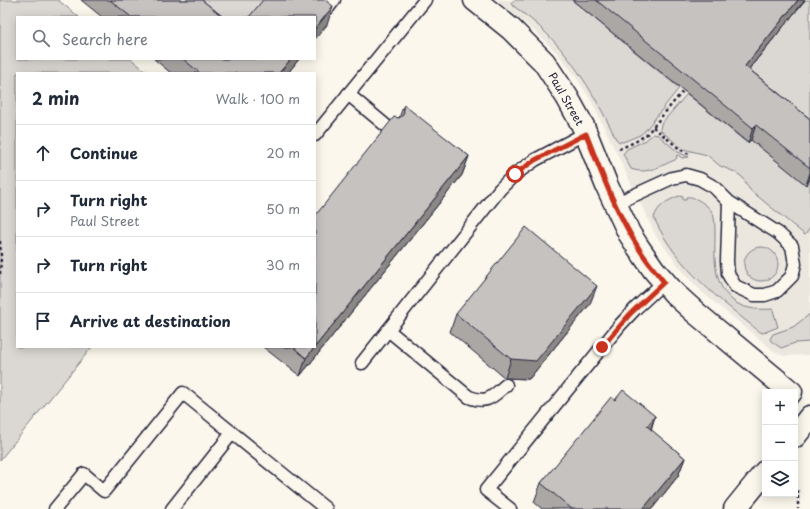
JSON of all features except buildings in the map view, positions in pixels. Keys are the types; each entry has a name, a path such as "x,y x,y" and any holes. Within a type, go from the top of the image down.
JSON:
{"street":[{"name":"Paul Street","path":"475,0 511,29 544,62 567,97 586,134 615,204 638,247 664,282 700,317 787,389"},
{"path":"798,397 810,407"},
{"path":"798,432 810,417"},
{"path":"735,509 762,476"}],"lane":[{"path":"318,0 328,8 334,0"},
{"path":"316,134 425,0"},
{"path":"348,94 390,129"},
{"path":"362,363 500,188 515,174 535,160 586,134"},
{"path":"615,204 672,178 686,175 700,179 714,187 729,202 778,233 792,246 795,264 792,276 777,291 765,295 754,295 735,286 728,274 729,202"},
{"path":"510,509 486,490 620,325 664,282"},
{"path":"388,330 469,397 479,401 490,398 506,385"},
{"path":"55,509 84,474 104,491 183,393 326,509"},
{"path":"172,509 232,433"}],"path":[{"path":"619,149 642,138 683,91"},
{"path":"653,127 681,150 689,154"},
{"path":"0,241 2,256 0,275"},
{"path":"798,497 798,509"}],"shaded area":[{"path":"0,0 58,0 78,16 16,16 16,60 132,60 147,72 16,72 16,348 91,348 0,460"},
{"path":"202,0 261,0 265,3 258,16 207,16 197,6"},
{"path":"496,0 810,0 810,355 784,356 775,352 703,293 687,277 656,236 592,102 574,74 558,54 537,33"},
{"path":"514,0 572,0 679,88 645,131 640,135 623,142 619,142 587,84 569,59 545,32 511,4"},
{"path":"805,0 810,0 810,127 739,81"},
{"path":"687,94 747,143 751,140 806,184 810,180 810,228 805,235 750,190 742,177 735,172 720,166 707,155 683,149 660,130 661,124"},
{"path":"653,134 658,135 678,152 689,157 682,158 678,155 676,156 677,158 675,160 648,170 637,171 631,169 623,154 627,149 646,140"},
{"path":"679,196 683,197 683,200 686,200 686,197 697,199 710,209 714,216 716,268 720,284 725,292 735,302 745,307 755,309 772,309 778,327 763,333 760,332 715,295 674,252 663,236 654,218 660,207 671,199"},
{"path":"758,247 764,247 768,248 775,254 778,264 777,271 771,278 764,281 758,281 754,280 747,274 744,267 744,261 745,257 751,250"},
{"path":"810,314 810,342 795,343 781,348 771,341 770,339 773,334 793,327"}],"route":[{"path":"515,174 535,160 586,134 622,220 644,257 664,282 630,314 602,347"}]}
